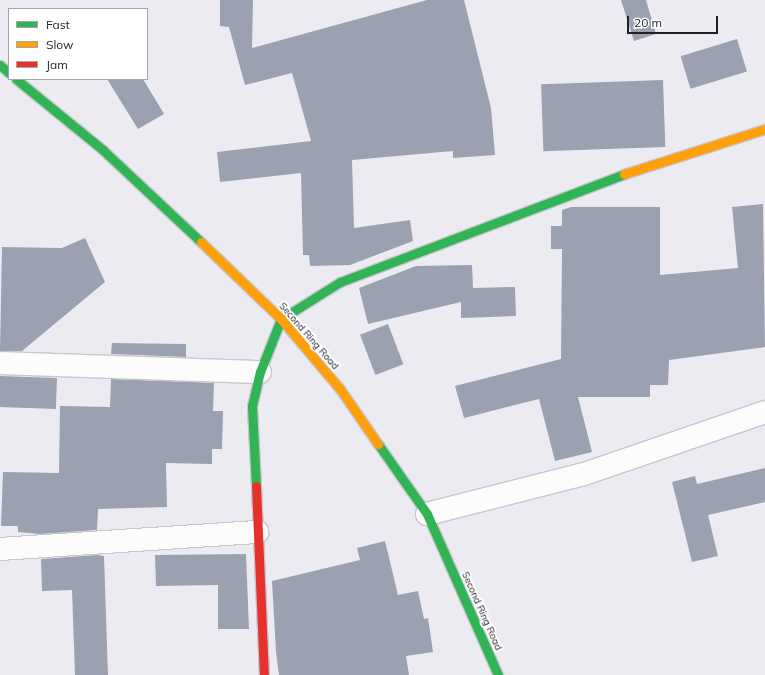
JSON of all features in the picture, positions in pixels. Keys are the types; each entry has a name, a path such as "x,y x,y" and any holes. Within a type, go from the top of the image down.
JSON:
{"street":[{"name":"Second Ring Road","path":"17,80 103,150 281,319 340,389 426,514 498,675"},
{"path":"264,675 252,406 260,372 281,319 340,282 617,176 765,129"},
{"path":"0,364 260,372"},
{"path":"426,514 584,474 765,412"},
{"path":"0,549 258,532"}],"building":[{"path":"220,0 253,0 252,48 427,0 464,0 491,108 495,155 453,158 453,151 352,160 354,228 410,220 413,241 350,265 310,266 309,255 303,255 301,173 220,182 217,152 311,141 292,73 245,85 229,27 220,26"},
{"path":"621,0 646,0 656,34 634,41"},
{"path":"737,39 747,72 691,89 681,56"},
{"path":"108,80 144,80 164,114 138,129"},
{"path":"663,80 665,147 543,151 541,84"},
{"path":"763,204 765,347 669,360 668,385 650,385 650,397 578,397 592,452 555,461 539,399 464,418 455,386 561,359 562,249 551,249 551,226 562,226 562,210 571,207 660,207 660,275 738,268 732,207"},
{"path":"85,238 105,282 22,351 0,351 2,247 62,248"},
{"path":"472,265 473,288 515,287 516,316 461,318 461,302 368,324 359,288 416,266"},
{"path":"388,324 403,364 375,375 360,335"},
{"path":"112,343 186,344 186,357 111,354"},
{"path":"0,376 57,378 56,409 0,407"},
{"path":"111,379 214,383 213,411 223,411 222,449 212,449 212,464 166,463 167,507 98,509 97,530 40,534 18,532 18,526 1,526 3,472 59,473 60,406 110,407"},
{"path":"765,468 765,502 708,515 718,556 692,562 672,482 695,476 697,484"},
{"path":"385,541 398,595 418,591 424,619 428,618 433,652 406,656 409,675 279,675 276,652 272,581 360,560 357,548"},
{"path":"246,554 249,629 218,629 218,585 156,586 155,555"},
{"path":"97,555 104,556 108,675 75,675 72,590 42,591 41,559"}],"traffic: fast":[{"path":"0,65 8,72"},
{"path":"17,80 103,150 201,242"},
{"path":"256,486 252,406 260,372 281,319 340,282 624,174"},
{"path":"378,444 427,514 498,675"}],"traffic: slow":[{"path":"624,174 765,129"},
{"path":"201,242 281,319 340,389 378,444"}],"traffic: jam":[{"path":"256,486 264,675"}]}
